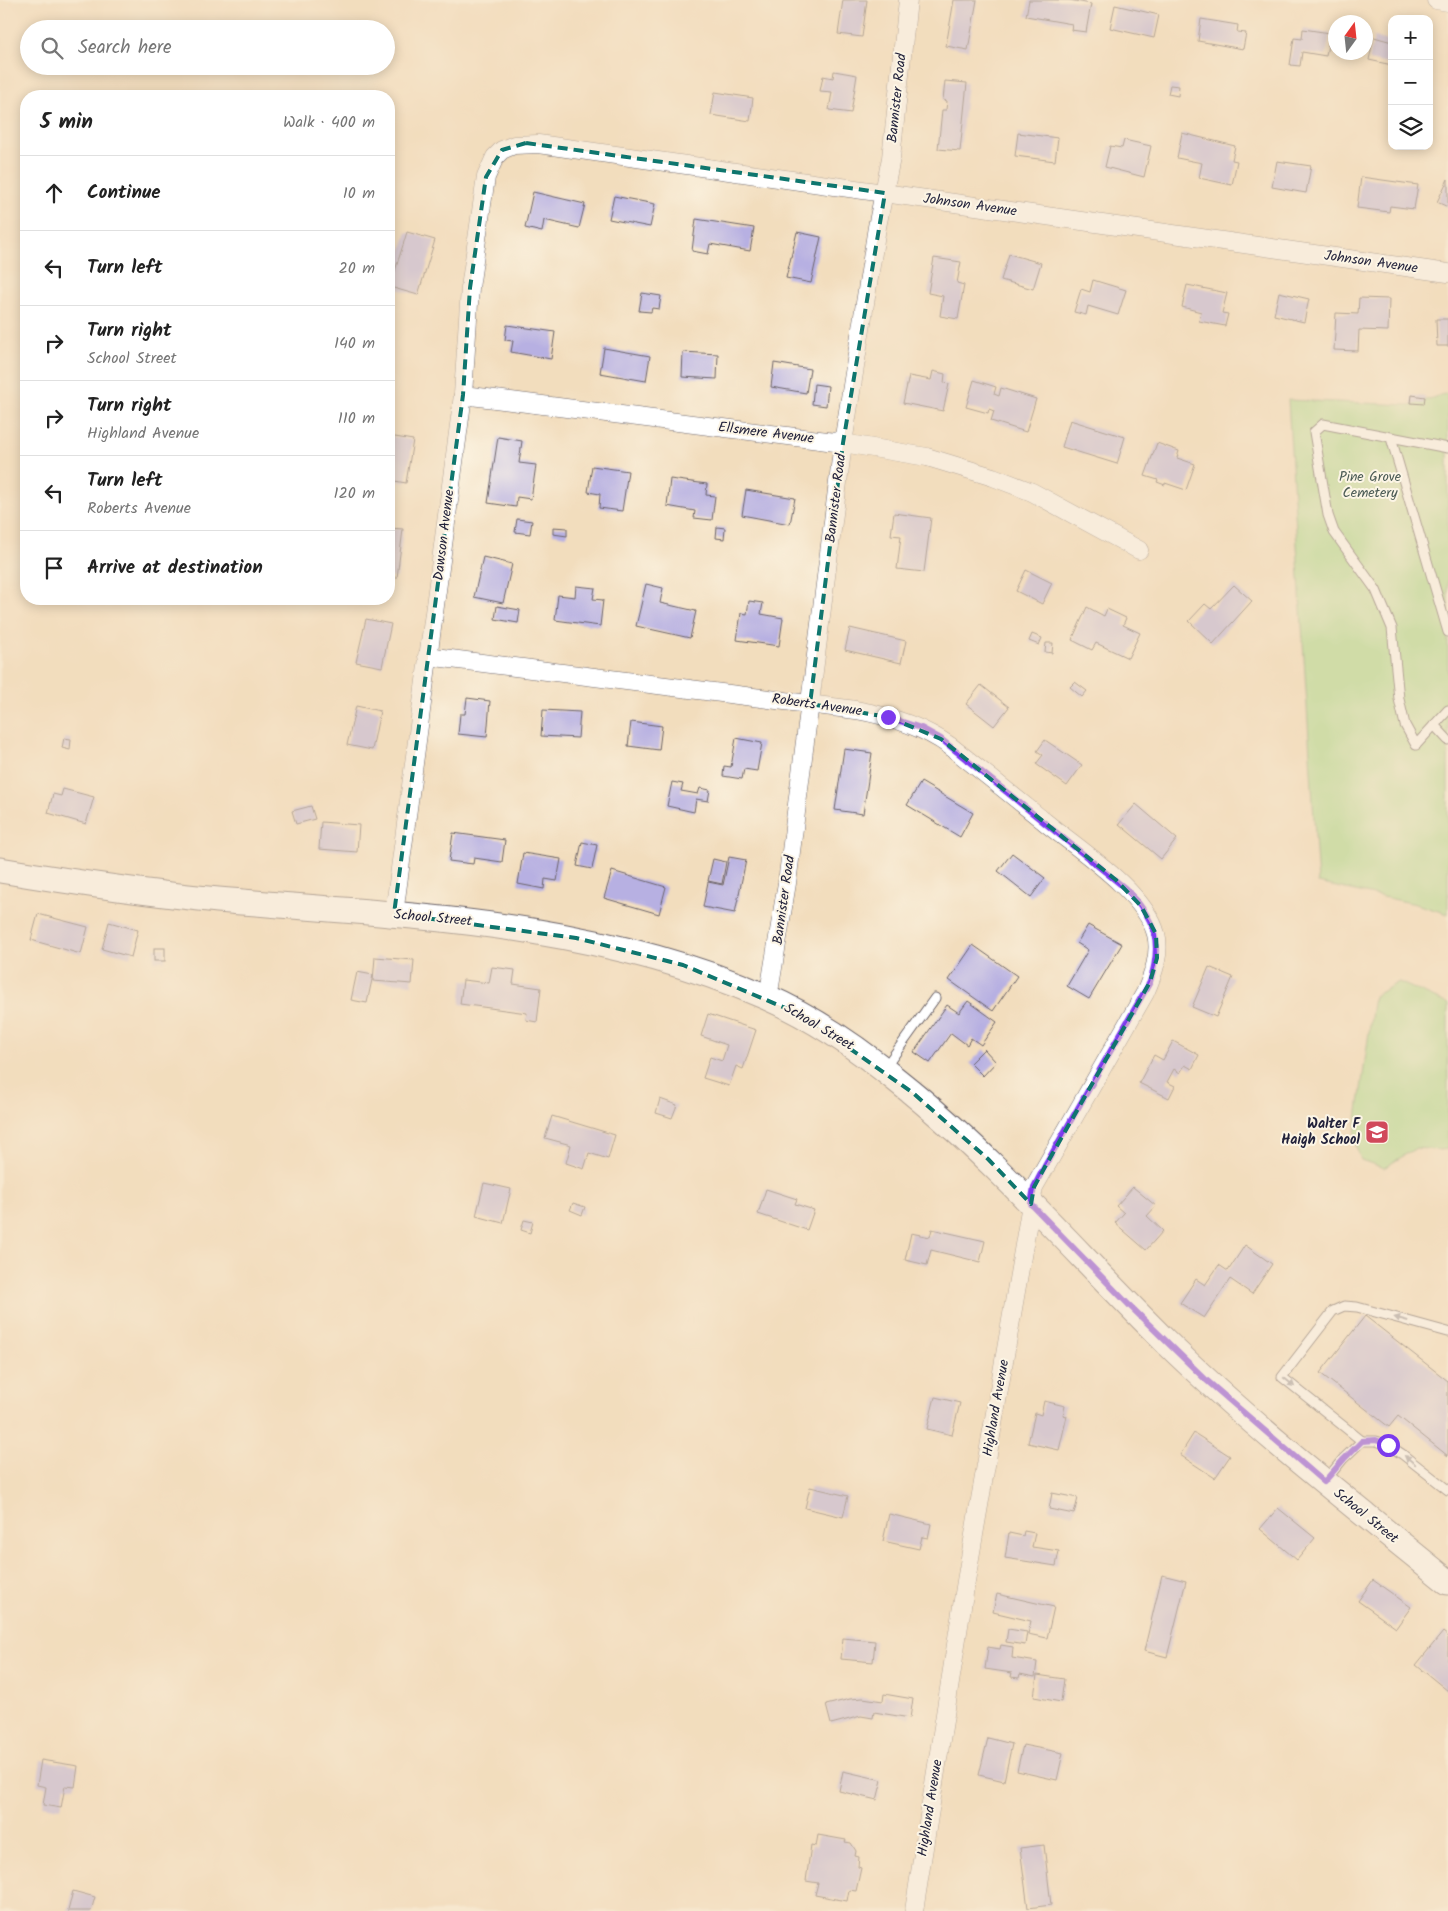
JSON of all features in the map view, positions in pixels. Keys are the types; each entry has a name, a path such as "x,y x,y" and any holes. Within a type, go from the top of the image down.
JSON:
{"street":[{"name":"Bannister Road","path":"768,998 783,912 843,443 877,227 891,158 908,0"},
{"path":"1436,0 1448,2"},
{"name":"Johnson Avenue","path":"495,157 502,150 514,145 538,144 1448,273"},
{"name":"Dawson Avenue","path":"394,914 463,395 470,288 486,177 495,157"},
{"name":"Ellsmere Avenue","path":"463,395 843,443 927,457 993,477 1040,497 1139,550"},
{"name":"Roberts Avenue","path":"427,656 810,704 878,714 910,724 941,739 1121,884 1141,906 1156,934"},
{"name":"School Street","path":"0,870 147,892 498,925 610,945 683,966 768,998 839,1037 884,1070 975,1147 1129,1305 1205,1379 1324,1482 1448,1582"},
{"name":"Highland Avenue","path":"914,1911 966,1581 1034,1187 1150,982 1156,958 1156,934"}],"lane":[{"path":"1448,448 1323,424 1314,432 1328,515 1334,532 1376,590 1392,628 1399,699 1405,725 1416,744 1448,710"},
{"path":"1391,438 1448,632"},
{"path":"1434,725 1448,740"},
{"path":"884,1070 935,998"},
{"path":"1362,1441 1282,1377 1324,1321 1334,1311 1344,1306 1357,1307 1448,1332"},
{"path":"1324,1482 1362,1441 1376,1440 1402,1454 1448,1490"}],"highlighted area":[{"path":"526,143 885,193 843,443 810,704 888,717 941,739 1116,880 1141,906 1156,934 1157,958 1150,982 1034,1187 1031,1204 988,1159 913,1093 802,1015 683,965 576,938 394,914 463,395 470,288 486,177 502,150"}],"green space":[{"name":"Pine Grove Cemetery","path":"1448,393 1448,914 1416,904 1318,883 1288,400 1410,405"},
{"path":"1399,982 1448,1004 1448,1149 1416,1148 1384,1168 1361,1160 1354,1140 1374,996"}],"building":[{"path":"843,0 867,0 862,37 838,34"},
{"path":"954,0 977,0 968,50 946,46"},
{"path":"1029,0 1069,0 1091,4 1086,32 1071,30 1072,24 1026,16"},
{"path":"1115,5 1159,15 1154,38 1110,28"},
{"path":"1201,19 1238,25 1237,32 1246,33 1243,49 1198,41"},
{"path":"1303,29 1328,33 1326,56 1302,52 1300,66 1290,65 1294,38 1302,39"},
{"path":"1374,37 1388,41 1388,64 1369,60 1373,60"},
{"path":"834,71 857,75 851,113 829,110 832,92 820,91 823,76 833,78"},
{"path":"945,81 967,83 960,151 938,149 942,110 946,110 947,101 943,100"},
{"path":"1170,85 1179,86 1178,96 1168,94"},
{"path":"715,92 753,98 750,121 711,115"},
{"path":"1018,133 1058,138 1055,161 1015,156"},
{"path":"1182,133 1235,146 1232,160 1237,161 1232,185 1199,178 1202,163 1177,158"},
{"path":"1124,140 1151,146 1144,177 1105,167 1110,146 1122,148"},
{"path":"1277,161 1311,166 1306,193 1272,187"},
{"path":"1361,177 1418,185 1414,209 1390,206 1389,212 1357,208"},
{"path":"1448,179 1448,207 1437,202"},
{"path":"533,192 585,204 579,228 544,220 542,232 525,228"},
{"path":"614,196 655,204 650,227 609,219"},
{"path":"696,219 754,228 750,251 710,244 708,254 692,251"},
{"path":"407,232 435,240 418,295 395,288 395,271"},
{"path":"797,232 821,237 811,283 786,278"},
{"path":"1009,254 1041,263 1033,289 1001,280"},
{"path":"934,258 961,262 957,283 964,285 958,319 940,316 943,296 928,293"},
{"path":"1093,280 1126,290 1118,315 1088,306 1086,315 1074,312 1081,289 1090,292"},
{"path":"1187,285 1227,293 1222,313 1228,314 1225,326 1199,321 1201,312 1182,307"},
{"path":"1279,292 1309,299 1304,322 1274,315"},
{"path":"642,293 661,296 659,309 652,308 651,312 639,311"},
{"path":"1359,298 1389,299 1388,331 1359,330 1358,351 1334,350 1336,313 1358,314"},
{"path":"1436,319 1448,319 1448,346 1437,346"},
{"path":"507,325 555,332 551,359 511,352 513,341 505,340"},
{"path":"604,348 650,356 646,381 600,373"},
{"path":"683,352 718,354 717,379 682,377"},
{"path":"774,363 810,369 806,393 771,387"},
{"path":"933,371 945,374 944,383 949,384 943,411 903,403 909,376 931,380"},
{"path":"974,380 996,387 994,394 999,396 1001,388 1036,399 1026,432 991,421 994,411 989,409 988,413 966,407"},
{"path":"814,384 828,386 826,406 812,404"},
{"path":"1412,395 1425,397 1424,404 1411,403"},
{"path":"1070,420 1125,437 1117,464 1062,447"},
{"path":"395,437 413,440 406,483 395,481"},
{"path":"498,437 522,441 519,463 536,465 531,499 517,497 516,507 488,503"},
{"path":"1157,443 1179,451 1177,458 1195,464 1186,490 1165,483 1165,485 1157,482 1158,480 1145,476"},
{"path":"592,466 628,471 622,511 599,508 600,494 588,492"},
{"path":"670,479 707,484 706,495 715,496 712,520 694,518 695,511 667,506"},
{"path":"746,490 795,498 790,524 742,515"},
{"path":"894,513 931,518 924,572 897,569 901,536 891,535"},
{"path":"517,519 532,521 530,534 515,532"},
{"path":"553,527 567,528 567,536 553,534"},
{"path":"717,527 725,528 724,539 716,538"},
{"path":"395,528 403,529 397,578 395,578"},
{"path":"483,557 512,564 503,603 474,597"},
{"path":"1026,570 1052,583 1042,604 1016,591"},
{"path":"646,584 663,588 660,603 696,611 690,638 636,626"},
{"path":"1234,585 1252,601 1213,644 1189,621 1205,604 1211,609"},
{"path":"576,586 595,588 593,599 603,600 600,626 555,620 558,595 575,597"},
{"path":"749,601 763,603 761,614 783,618 779,646 737,640 741,613 747,614"},
{"path":"497,606 520,610 518,623 495,619"},
{"path":"1087,607 1104,616 1107,609 1126,618 1123,625 1140,633 1128,658 1096,643 1092,650 1072,640"},
{"path":"366,619 391,624 382,667 356,662"},
{"path":"850,628 906,641 901,663 845,650"},
{"path":"1032,634 1042,638 1039,645 1029,641"},
{"path":"1046,643 1053,643 1052,653 1045,652"},
{"path":"1075,682 1087,691 1082,697 1070,687"},
{"path":"981,685 1009,707 994,726 966,704"},
{"path":"467,698 490,701 487,737 458,734 460,714 465,714"},
{"path":"356,706 380,711 372,750 347,745"},
{"path":"543,710 580,712 578,738 541,736"},
{"path":"631,722 662,726 659,750 628,746"},
{"path":"64,738 71,739 70,750 62,748"},
{"path":"736,738 762,743 757,771 744,769 742,779 723,776 724,766 731,767"},
{"path":"1045,740 1082,765 1067,786 1036,764 1043,755 1037,751"},
{"path":"844,749 872,753 863,814 835,810"},
{"path":"672,782 683,784 681,791 698,794 700,788 710,790 708,801 696,799 694,812 667,806"},
{"path":"921,782 973,813 960,837 907,805"},
{"path":"63,789 94,797 86,824 48,813 53,794 61,796"},
{"path":"1136,804 1177,839 1161,859 1119,824"},
{"path":"311,806 315,819 296,824 292,811"},
{"path":"321,822 359,825 357,852 319,849"},
{"path":"453,833 505,840 502,862 474,858 473,864 449,861"},
{"path":"582,842 597,845 592,869 577,866"},
{"path":"523,853 561,859 557,881 545,879 544,889 518,884"},
{"path":"1012,853 1045,878 1031,897 998,871"},
{"path":"729,857 746,860 735,913 703,907 708,882 723,885"},
{"path":"713,859 726,862 722,884 708,881"},
{"path":"612,871 666,887 659,914 604,898"},
{"path":"38,914 88,927 81,954 31,940"},
{"path":"109,922 138,930 131,957 102,949"},
{"path":"1088,925 1122,944 1089,999 1067,986 1088,950 1077,943"},
{"path":"973,945 1017,976 993,1011 949,980"},
{"path":"154,948 165,948 165,961 154,961"},
{"path":"375,957 414,960 412,984 373,981"},
{"path":"492,967 515,970 513,984 541,988 537,1022 526,1020 527,1013 460,1004 463,980 489,983"},
{"path":"1209,967 1233,977 1216,1017 1192,1007"},
{"path":"357,972 373,975 367,1003 351,1000"},
{"path":"968,1001 997,1022 981,1045 971,1038 967,1045 951,1033 930,1063 914,1052 947,1005 959,1013"},
{"path":"708,1014 756,1030 743,1069 736,1066 729,1086 703,1078 710,1057 722,1061 727,1045 701,1036"},
{"path":"1173,1041 1199,1055 1192,1069 1185,1065 1180,1073 1174,1069 1167,1082 1175,1086 1169,1098 1139,1083 1154,1055 1163,1060"},
{"path":"984,1049 996,1062 983,1076 970,1063"},
{"path":"660,1099 677,1105 672,1118 656,1113"},
{"path":"552,1116 615,1135 608,1159 589,1153 584,1169 566,1163 571,1145 545,1138"},
{"path":"484,1183 511,1189 503,1223 476,1216"},
{"path":"1133,1187 1156,1206 1147,1216 1163,1231 1146,1250 1115,1223 1124,1213 1116,1206"},
{"path":"766,1189 797,1199 795,1204 814,1210 807,1230 758,1214"},
{"path":"573,1203 585,1207 582,1215 570,1210"},
{"path":"524,1220 533,1222 530,1233 521,1230"},
{"path":"932,1229 985,1241 980,1262 931,1250 927,1265 905,1260 911,1233 930,1237"},
{"path":"1245,1245 1272,1264 1252,1294 1230,1279 1204,1318 1180,1303 1196,1279 1205,1285 1219,1265 1228,1271"},
{"path":"1365,1316 1448,1381 1448,1456 1398,1416 1389,1427 1320,1373"},
{"path":"935,1397 960,1403 952,1435 927,1429"},
{"path":"1044,1401 1065,1406 1063,1415 1067,1416 1059,1450 1028,1443 1035,1413 1041,1415"},
{"path":"1194,1433 1230,1456 1215,1478 1180,1455"},
{"path":"810,1487 848,1496 843,1517 805,1508"},
{"path":"1052,1493 1078,1498 1074,1514 1049,1509"},
{"path":"1278,1508 1315,1538 1297,1560 1260,1529"},
{"path":"889,1514 931,1524 928,1538 922,1537 919,1549 883,1541"},
{"path":"1024,1531 1035,1533 1032,1547 1059,1551 1056,1566 1005,1558 1009,1533 1023,1536"},
{"path":"1162,1575 1186,1581 1167,1657 1144,1651"},
{"path":"1373,1580 1411,1607 1396,1628 1358,1601"},
{"path":"997,1594 1054,1607 1047,1638 1028,1634 1031,1621 993,1612"},
{"path":"1008,1629 1027,1632 1025,1645 1006,1642"},
{"path":"1443,1632 1448,1636 1448,1691 1416,1665"},
{"path":"843,1638 875,1641 873,1662 841,1659"},
{"path":"1001,1645 1013,1647 1012,1658 1037,1662 1035,1677 1020,1674 1019,1678 1011,1677 1012,1673 985,1669 988,1647 1000,1649"},
{"path":"1037,1675 1064,1679 1061,1702 1034,1697"},
{"path":"884,1694 913,1699 910,1718 874,1712 873,1718 861,1716 831,1724 826,1705 863,1698 883,1701"},
{"path":"988,1738 1012,1744 1004,1781 979,1775"},
{"path":"1023,1745 1063,1753 1057,1780 1017,1771"},
{"path":"41,1760 78,1766 75,1787 65,1786 61,1808 43,1805 46,1787 37,1785"},
{"path":"843,1771 882,1780 877,1800 839,1791"},
{"path":"818,1835 846,1840 845,1842 851,1843 856,1851 855,1856 859,1857 858,1867 861,1868 856,1891 849,1890 847,1901 815,1895 818,1883 806,1881 811,1845 816,1846"},
{"path":"1044,1845 1051,1905 1028,1908 1020,1848"},
{"path":"73,1891 95,1897 91,1911 68,1911"}],"place":[{"name":"Walter F Haigh School","path":"1377,1132"}],"route":[{"path":"888,717 910,724 941,739 967,759 1125,888 1148,916 1156,934 1157,945 1154,971 1145,993 1046,1164 1034,1187 1031,1204 1129,1305 1205,1379 1324,1482 1362,1441 1376,1440 1388,1445"}]}
